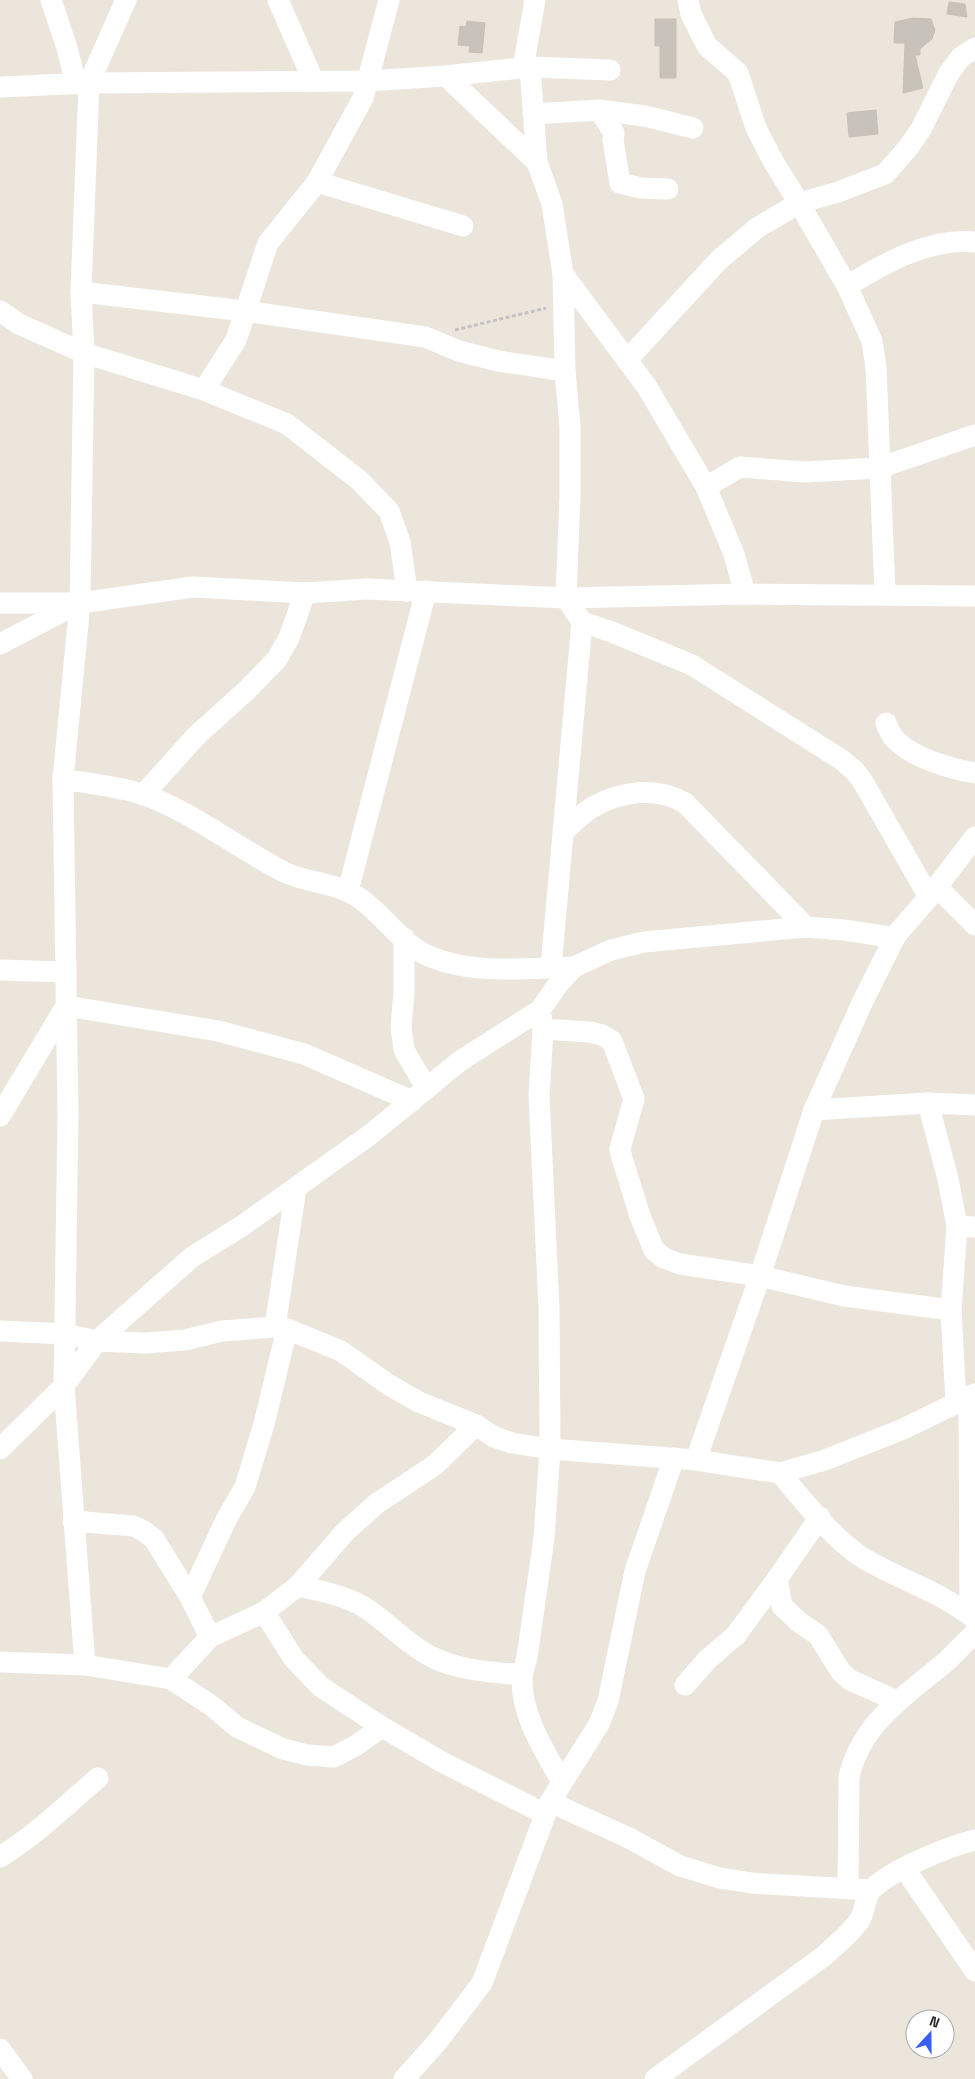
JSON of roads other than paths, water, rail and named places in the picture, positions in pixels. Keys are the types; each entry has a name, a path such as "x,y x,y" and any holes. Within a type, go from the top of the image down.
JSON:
{"street":[{"path":"50,0 82,84 81,292 84,353 80,603 63,779 68,1115 64,1386 85,1665"},
{"path":"82,84 126,0"},
{"path":"278,0 313,80"},
{"path":"204,390 236,340 268,243 317,182 350,126 363,98 389,0"},
{"path":"535,0 527,68 537,162 552,204 563,274 564,371 570,437 566,598 582,622 612,632 692,665 842,760 863,782 933,892 975,925"},
{"path":"688,0 691,14 707,46 738,73 756,128 773,161 846,286 872,341 876,367 885,594"},
{"path":"627,360 719,260 757,228 799,203 838,192 885,174 908,148 921,129 949,73 961,57 975,48"},
{"path":"0,87 313,80 367,81 527,68 610,70"},
{"path":"446,76 537,162"},
{"path":"533,114 600,110 645,116 693,128"},
{"path":"600,110 614,133 620,183 641,188 668,189"},
{"path":"317,182 463,226"},
{"path":"846,286 893,259 958,240 975,242"},
{"path":"563,274 647,387 706,487 734,554 745,594"},
{"path":"81,292 245,311 425,337 452,348 498,361 564,371"},
{"path":"0,311 19,324 84,353 204,390 288,424 359,480 388,511 417,591 348,891"},
{"path":"706,487 740,467 804,472 879,468 975,435"},
{"path":"0,603 80,603 193,587 305,593 367,589 566,598 745,594 975,596"},
{"path":"143,794 196,736 248,690 277,659 289,638 305,593"},
{"path":"0,644 80,603"},
{"path":"550,967 582,622"},
{"path":"886,723 893,737 906,748 934,761 975,773"},
{"path":"63,779 143,794 170,806 286,873 348,891 362,900 404,938 431,957 465,966 495,968 574,967"},
{"path":"563,832 592,808 619,796 648,791 672,796 685,803 806,926"},
{"path":"696,1460 760,1276 814,1110 862,1003 896,936 975,837"},
{"path":"562,1782 532,1728 527,1712 522,1675 527,1656 544,1538 550,1449 549,1308 539,1096 542,1020 559,983 574,967 611,950 644,942 806,926 890,937 896,936"},
{"path":"404,938 404,992 401,1027 404,1050 419,1095"},
{"path":"0,970 66,972"},
{"path":"66,1006 218,1031 294,1051 419,1095"},
{"path":"0,1116 66,1006"},
{"path":"0,1449 64,1386 96,1341 192,1257 242,1226 371,1134 460,1061 542,1020 602,1035 612,1042 634,1099 620,1149 622,1158 640,1216 654,1250 664,1258 680,1264 760,1276 844,1296 951,1310"},
{"path":"814,1110 928,1103 975,1104"},
{"path":"848,1889 850,1777 853,1760 881,1716 948,1659 973,1622 967,1398 951,1310 966,1227 948,1179 928,1103"},
{"path":"190,1597 227,1518 245,1487 264,1424 281,1328 296,1188"},
{"path":"0,1331 65,1334 96,1341 145,1344 185,1340 222,1331 281,1328 341,1351 389,1385 419,1402 476,1425 494,1437 512,1443 550,1449 696,1460 780,1473 825,1460 903,1429 967,1398"},
{"path":"171,1679 210,1637 264,1612 298,1586 345,1532 376,1504 435,1465 476,1425"},
{"path":"404,2079 438,2041 482,1983 547,1808 600,1724 608,1701 635,1571 674,1458"},
{"path":"780,1473 841,1540 863,1558 949,1601 973,1622"},
{"path":"685,1685 708,1659 736,1634 820,1517"},
{"path":"73,1521 133,1526 144,1531 154,1539 190,1597 210,1637"},
{"path":"777,1579 782,1606 799,1622 818,1635 841,1672 850,1680 897,1701"},
{"path":"298,1586 338,1596 363,1607 409,1643 433,1657 470,1670 522,1675"},
{"path":"264,1612 294,1659 321,1687 382,1727 442,1762 547,1808 629,1838 680,1866 720,1878 751,1883 870,1890 943,1849 975,1840"},
{"path":"0,1662 85,1665 171,1679 212,1706 237,1727 283,1749 308,1755 334,1757 355,1746 382,1727"},
{"path":"0,1857 24,1842 49,1822 98,1778"},
{"path":"905,1869 975,1971"},
{"path":"655,2079 824,1956 849,1933 861,1917 870,1890"},
{"path":"0,2049 22,2079"}]}
